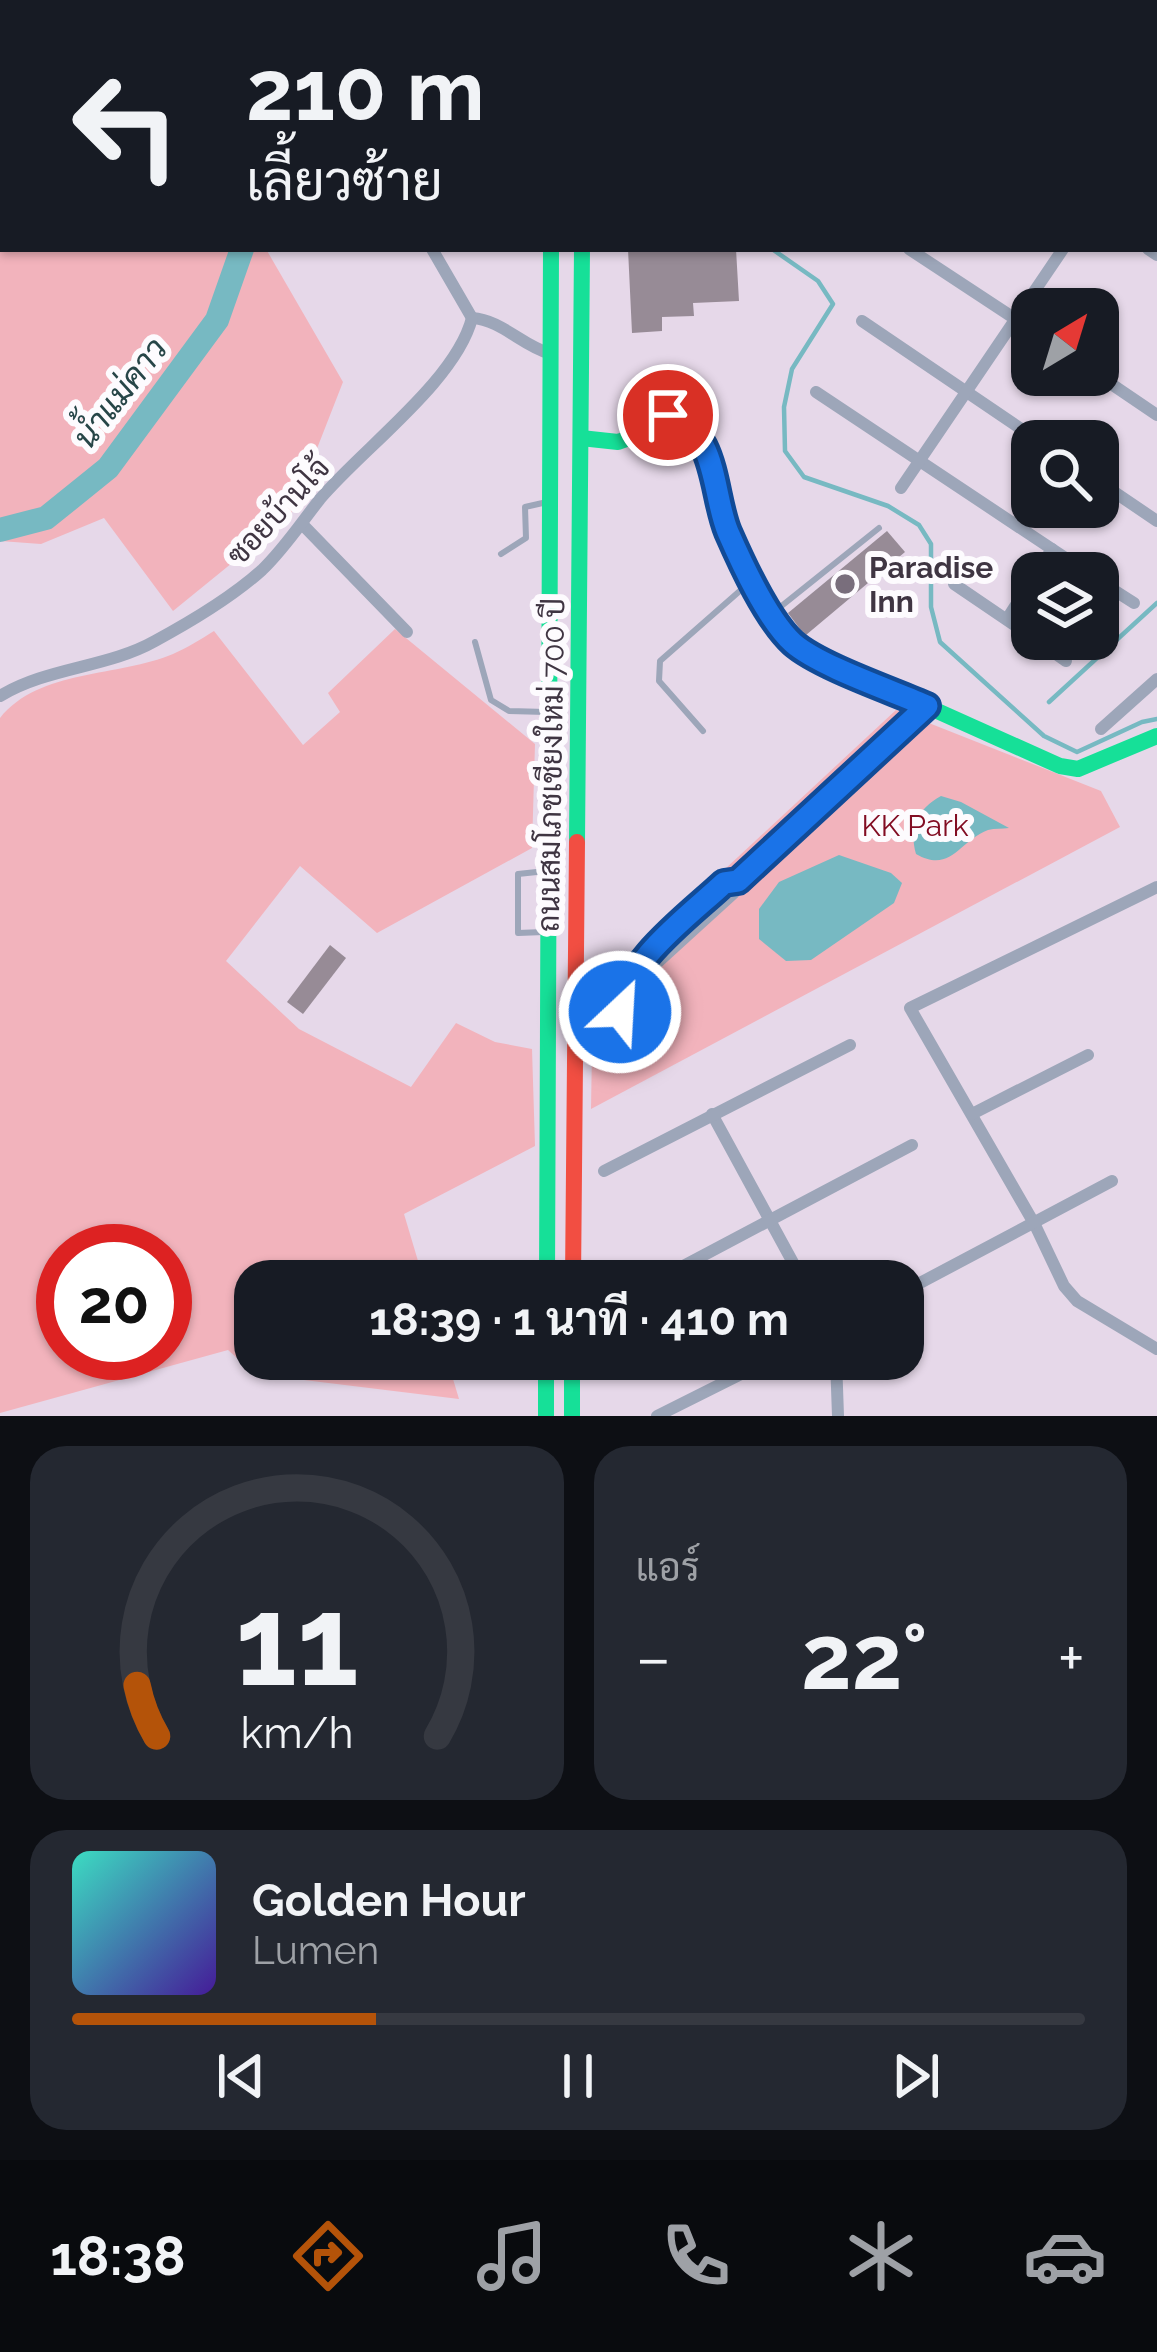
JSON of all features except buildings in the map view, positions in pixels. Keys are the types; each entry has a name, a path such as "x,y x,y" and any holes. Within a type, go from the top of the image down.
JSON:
{"main road":[{"name":"ถนนสมโภชเชียงใหม่ 700 ปี","path":"547,1260 551,252"},
{"name":"ถนนสมโภชเชียงใหม่ 700 ปี","path":"573,1260 583,252"},
{"path":"581,438 619,442 656,419 680,418 710,456 726,528 752,580 794,644 1060,766 1078,769 1157,736"},
{"path":"546,1380 546,1416"},
{"path":"572,1380 572,1416"}],"street":[{"path":"434,252 472,318 488,319 532,349 551,354"},
{"path":"914,252 1011,316"},
{"path":"1037,288 1061,252"},
{"name":"ซอยบ้านโจ้","path":"0,696 25,680 150,644 220,602 262,569 322,497 405,415 467,338 472,318"},
{"path":"862,322 1011,422"},
{"path":"901,488 1011,326"},
{"path":"1119,389 1157,415"},
{"path":"816,392 1056,552"},
{"path":"1119,494 1155,516"},
{"path":"302,524 407,632"},
{"path":"954,584 1011,622"},
{"path":"1119,594 1133,603"},
{"path":"1007,619 1011,613"},
{"path":"1101,729 1157,679"},
{"path":"1157,887 910,1008 1035,1225 1064,1286 1077,1300 1157,1349"},
{"path":"604,1171 850,1045"},
{"path":"972,1114 1088,1055"},
{"path":"712,1114 792,1260"},
{"path":"697,1260 912,1145"},
{"path":"924,1281 1112,1181"},
{"path":"658,1416 729,1380"},
{"path":"837,1380 838,1416"}],"lane":[{"path":"501,554 526,538 525,507 550,502"},
{"path":"772,613 879,527"},
{"path":"703,731 659,681 660,661 752,580"},
{"path":"475,642 491,700 509,711 549,712"},
{"path":"575,1032 612,1029 621,997 647,954 724,883 738,881 927,706"},
{"path":"548,871 518,874 518,933 548,932"},
{"path":"638,972 658,966 736,895 738,881"}],"green space":[{"path":"0,252 268,252 343,382 291,515 173,611 104,518 41,544 0,541"},
{"path":"395,629 535,744 532,848 377,933 300,866 226,961 299,1029 411,1087 456,1023 495,1042 532,1049 535,1146 404,1214 418,1260 234,1260 234,1355 228,1350 192,1360 192,1224 36,1224 36,1380 119,1380 0,1413 0,718 16,702 58,682 152,661 214,631 303,745 340,712 328,693"},
{"name":"KK Park","path":"896,710 1101,791 1120,827 591,1109 593,992"},
{"path":"304,1380 453,1380 459,1399"}],"water":[{"path":"941,796 1009,828 988,830 947,858 916,854 917,820"},
{"path":"839,855 891,873 902,883 894,903 811,960 786,961 759,939 759,909 779,882"}],"waterway":[{"name":"น้ำแม่คาว","path":"0,530 46,518 108,468 217,320 241,252"},
{"path":"776,252 818,281 833,304 792,369 784,407 785,451 804,477 888,506 919,525 931,544 931,607 940,642 1044,736 1077,752 1157,719"},
{"path":"1049,702 1157,603"}],"traffic: fast":[{"path":"547,1260 551,252"},
{"path":"577,842 582,252"},
{"path":"581,438 618,442 635,436 655,419 680,418 710,456 726,528 761,597 794,643 828,662 1060,766 1078,769 1157,736"},
{"path":"546,1380 546,1416"},
{"path":"572,1380 572,1416"}],"traffic: jam":[{"path":"573,1260 577,842"}],"place":[{"name":"Paradise Inn","path":"845,584"}],"route":[{"path":"620,1012 621,997 647,954 724,883 738,881 927,706 794,644 761,597 726,528 710,456 680,418 668,415"}]}
